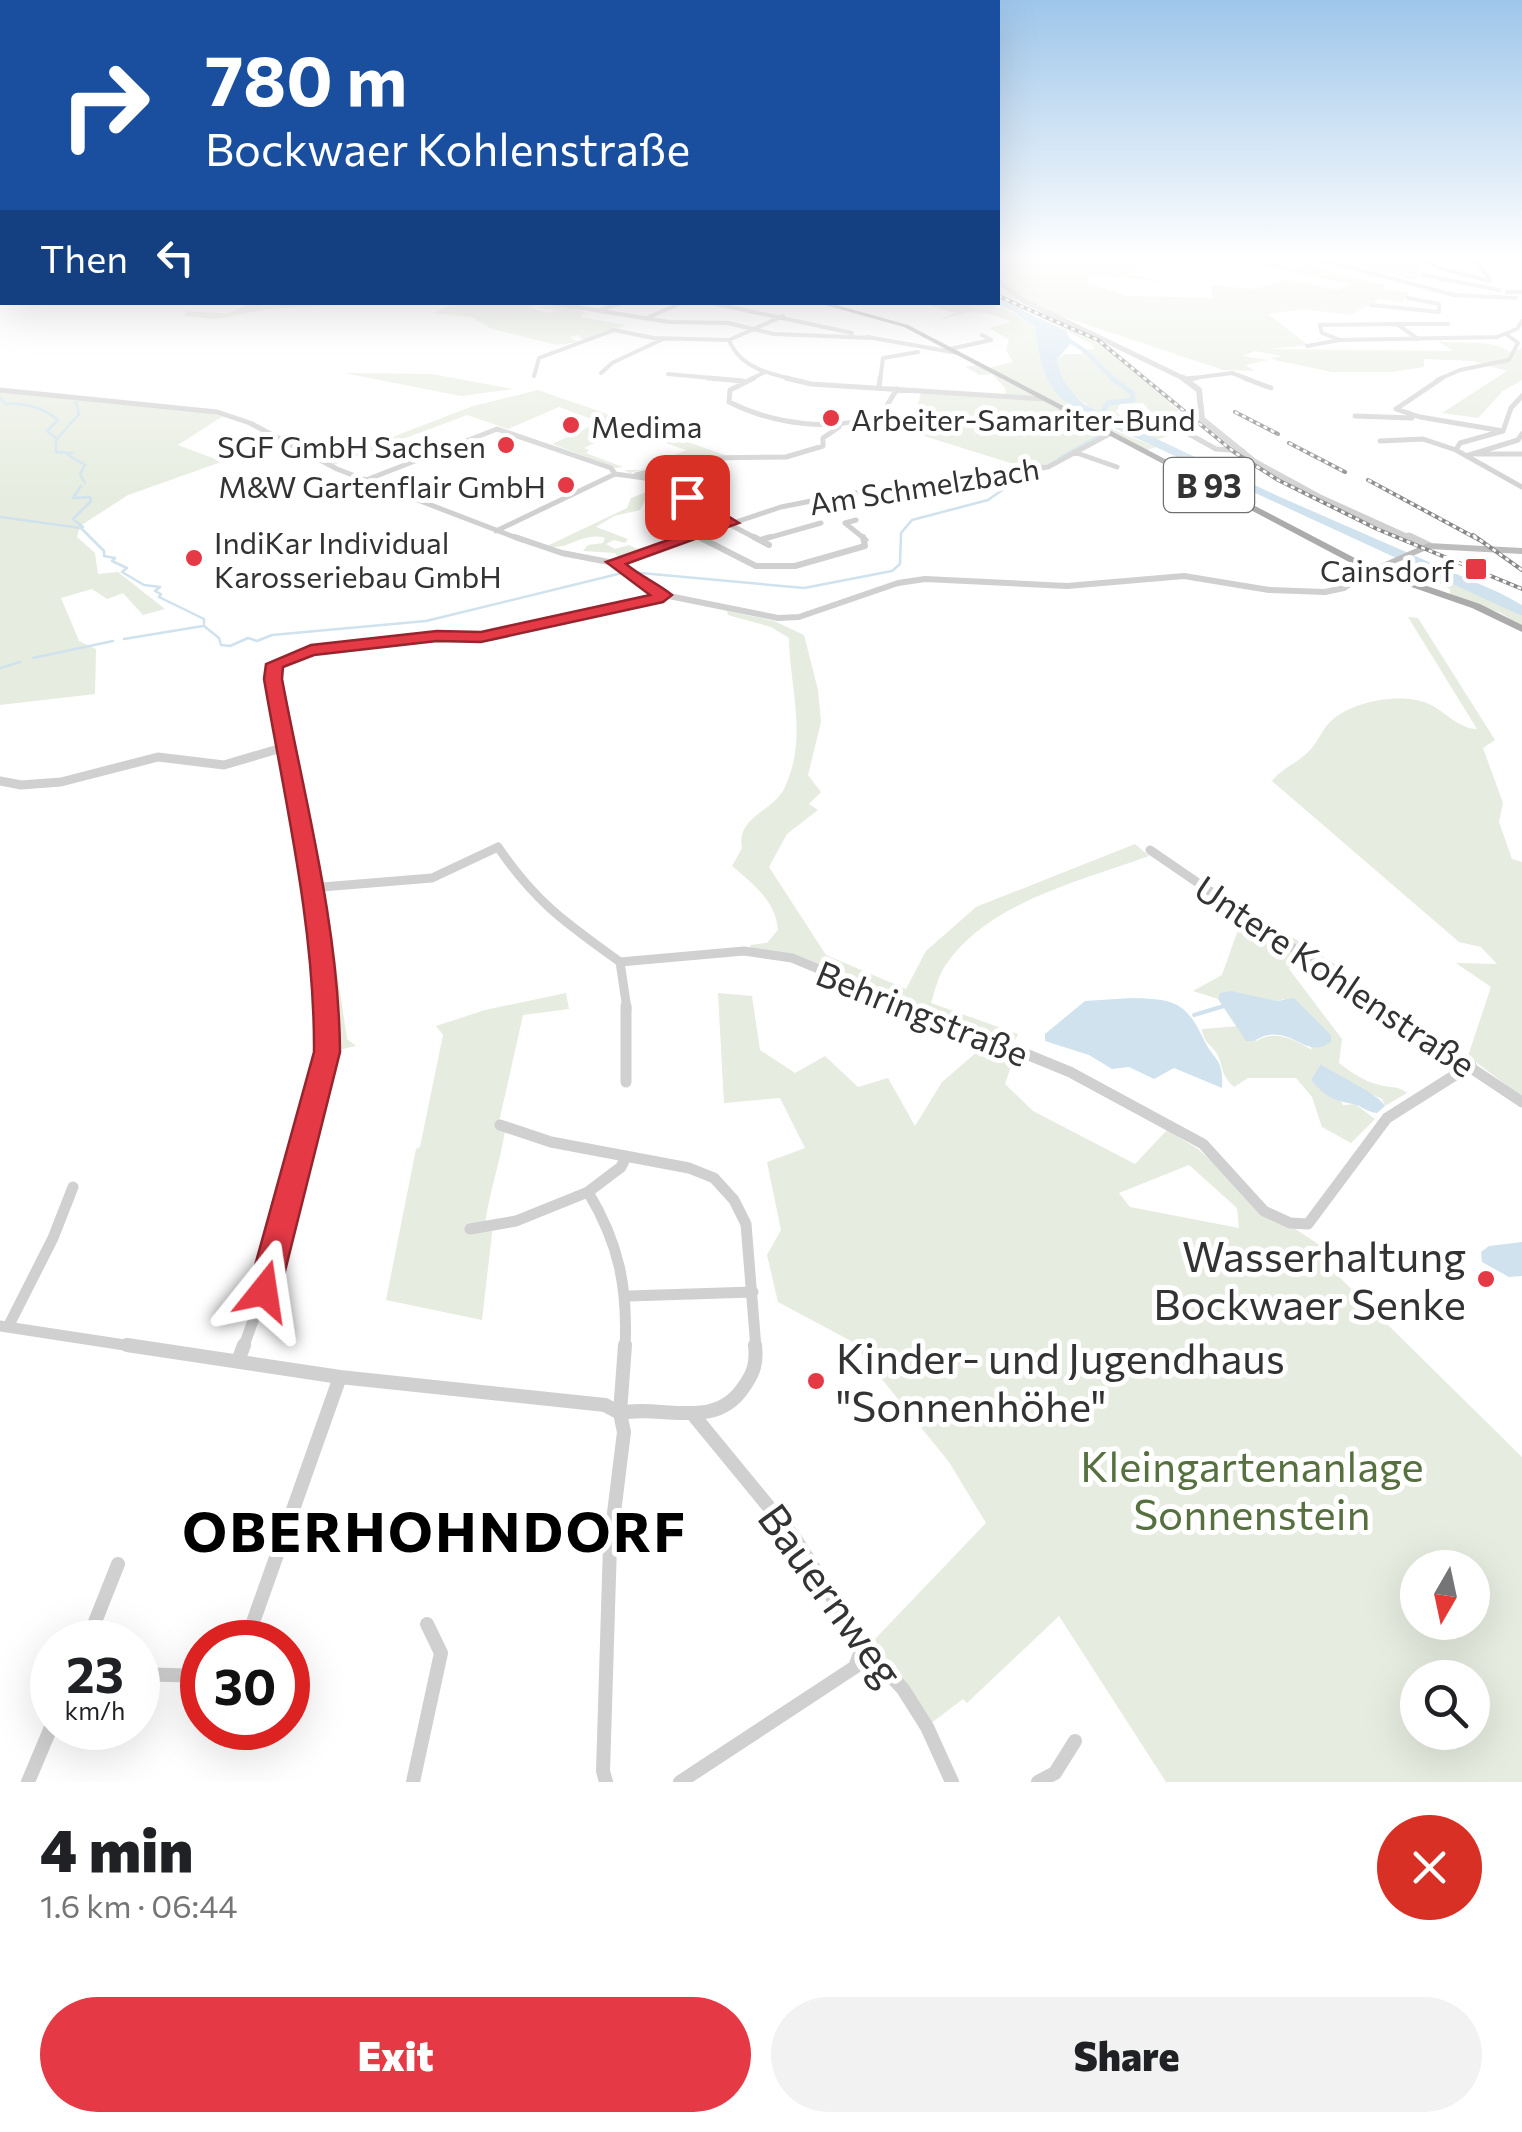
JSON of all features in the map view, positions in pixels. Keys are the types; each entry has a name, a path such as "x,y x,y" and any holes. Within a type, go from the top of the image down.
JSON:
{"main road":[{"name":"B 93","path":"929,338 1372,570 1476,606 1522,630"},
{"path":"1372,570 1428,546 1522,552"}],"street":[{"path":"534,376 539,358 591,338"},
{"path":"658,338 733,338"},
{"path":"874,338 932,351"},
{"path":"879,388 884,358 954,351 991,340 988,338"},
{"path":"1102,338 1186,378 1199,390 1202,418 1242,451 1319,497 1428,546"},
{"path":"1335,338 1340,340"},
{"path":"1307,346 1340,340 1447,338"},
{"path":"1420,417 1396,408 1450,373 1510,361 1518,342 1512,338"},
{"path":"602,373 663,339"},
{"path":"730,340 733,350 763,372 812,384 1045,398"},
{"path":"763,372 727,396 738,407 792,420 842,425 881,416 897,389"},
{"path":"1186,378 1232,373 1271,388"},
{"path":"668,374 745,382"},
{"name":"Am Schmelzbach","path":"0,390 216,412 250,423 332,466 496,531 562,553 614,562 780,508 847,494 1043,468 1111,433"},
{"path":"1503,430 1511,408 1522,396"},
{"path":"1511,408 1522,410"},
{"path":"1355,416 1420,417 1503,430"},
{"path":"1506,419 1518,418"},
{"path":"634,475 700,458 791,456 823,446 823,438 842,425"},
{"path":"366,480 497,428 612,468 615,474 496,531"},
{"path":"1178,428 1216,450 1242,451"},
{"path":"1456,450 1460,443 1503,430"},
{"path":"1470,455 1518,440 1522,434"},
{"path":"1380,441 1423,439 1470,455 1522,487"},
{"path":"1074,452 1117,467"},
{"path":"1470,455 1522,454"},
{"name":"Am Schmelzbach","path":"615,474 660,480 769,545"},
{"path":"837,527 856,520"},
{"name":"Am Schmelzbach","path":"760,540 821,523"},
{"path":"696,536 753,565 790,567 865,546 866,540 847,524"},
{"name":"Am Schmelzbach","path":"614,562 664,595"},
{"path":"238,1361 267,1283 327,1052 327,1021 310,888 273,679 275,664 311,650 437,636 481,637 664,595 789,618 916,580 1068,586 1184,576 1268,590 1325,592 1344,588 1372,570"},
{"path":"0,781 28,787 55,784 173,756 220,765 286,747"},
{"path":"310,888 432,878 498,846 525,886 551,912 620,962 627,1012 626,1082"},
{"name":"Untere Kohlenstraße","path":"1150,850 1252,923 1472,1065 1522,1102"},
{"name":"Behringstraße","path":"620,962 744,951 792,958 1086,1080 1203,1144 1264,1211 1290,1223 1308,1224 1386,1118 1472,1065"},
{"path":"73,1187 53,1238 4,1326 340,1377 605,1405 620,1413 640,1406 695,1418 732,1402 748,1385 757,1365 746,1224 734,1200 714,1178 689,1168 551,1142 500,1126"},
{"path":"470,1230 498,1228 540,1215 588,1192 620,1168 626,1157"},
{"path":"588,1192 606,1218 624,1264 629,1296 620,1413 624,1432 610,1545 603,1772 606,1782"},
{"path":"629,1296 752,1292"},
{"path":"254,1620 340,1377"},
{"name":"Bauernweg","path":"695,1418 796,1540 863,1646 879,1657 943,1754 952,1782"},
{"path":"96,1620 118,1564"},
{"path":"413,1782 441,1653 427,1624"},
{"path":"680,1782 855,1667 863,1646"},
{"path":"1038,1782 1055,1773 1075,1741"},
{"path":"28,1782 41,1750"}],"green space":[{"path":"529,338 571,338 578,342 557,345"},
{"path":"1006,338 1038,338 1050,378 1076,408 1112,429 1156,447 1147,450 1107,430 1045,466 1017,465 911,432 921,392 1006,396 1005,388 992,374 980,375 965,367 976,365 1036,397 1050,399 989,368 1013,362 1006,350 1009,340"},
{"path":"1081,338 1089,338 1117,357 1179,410 1169,416 1153,415 1143,403 1120,404 1116,412 1168,436 1157,440 1110,420 1071,390 1057,359 1094,349"},
{"path":"1127,338 1299,338 1308,345 1270,349 1453,351 1438,341 1496,345 1511,353 1522,348 1522,380 1503,391 1478,418 1442,413 1507,371 1473,361 1424,359 1424,367 1392,372 1332,372 1275,360 1271,358 1283,356 1255,351 1243,356 1268,360 1245,365 1255,371 1223,370"},
{"path":"344,373 432,374 513,389 461,396"},
{"path":"538,390 725,455 694,457 630,473 624,470 641,470 686,450 626,429 584,448 589,450 586,453 623,467 616,468 552,444 600,422 559,407 508,429 467,415 331,466 325,463 473,406"},
{"path":"0,392 197,410 223,416 178,445 218,460 241,455 128,495 80,526 77,537 95,553 98,574 118,572 165,609 143,615 123,593 107,599 92,589 61,598 79,641 96,649 95,694 0,705"},
{"path":"637,478 658,482 727,523 676,495 662,492 648,497 650,501 645,501 640,510 614,516 596,527 628,539 625,543 614,540 606,544 615,549 629,545 643,552 619,559 615,553 583,551 588,545 603,543 605,538 597,537 547,546 627,508 631,498 660,487"},
{"path":"1430,571 1522,616 1522,627 1501,613 1450,594 1450,589 1418,572"},
{"path":"727,611 774,621 804,635 818,690 821,722 808,775 821,792 809,804 818,810 787,834 769,867 826,955 906,989 926,951 976,907 1135,844 1149,856 1037,896 1010,910 985,925 945,966 931,1003 1018,1034 1013,1044 800,957 751,950 750,945 767,943 778,930 776,920 762,894 732,866 742,848 745,828 785,787 795,750 796,713 789,638 771,627 728,615"},
{"path":"1408,617 1418,618 1495,740 1483,748 1503,803 1499,822 1512,859 1522,862 1522,1097 1468,1056 1491,987 1456,963 1497,964 1481,947 1459,942 1272,781 1308,752 1340,714 1378,700 1418,700 1464,726 1477,729"},
{"path":"1213,887 1344,970 1337,983 1292,962 1289,969 1342,1039 1339,1063 1366,1080 1407,1093 1385,1106 1382,1099 1353,1086 1321,1064 1343,1105 1355,1104 1375,1119 1351,1143 1322,1127 1312,1097 1296,1078 1248,1078 1234,1087 1225,1076 1202,1029 1240,1026 1257,1041 1278,1036 1312,1050 1284,999 1220,994 1218,999 1193,991 1222,975 1240,924 1203,892"},
{"path":"310,922 330,923 347,1039 356,1046 320,1054 319,975"},
{"path":"566,993 569,1009 523,1015 499,1122 505,1131 485,1225 493,1225 482,1320 386,1300 443,1035 436,1026 485,1010"},
{"name":"Kleingartenanlage Sonnenstein","path":"718,993 752,996 760,1050 795,1073 825,1056 858,1087 888,1078 915,1126 942,1082 985,1045 1015,1054 1005,1084 1033,1111 1135,1164 1167,1130 1198,1149 1265,1209 1318,1244 1324,1262 1522,1457 1522,1782 1166,1782 1059,1616 967,1703 963,1699 930,1724 874,1640 986,1523 949,1462 851,1341 778,1302 767,1255 781,1230 767,1162 805,1148 780,1098 724,1103","holes":["1189,1165 1237,1208 1239,1228 1130,1207 1119,1193"]}],"water":[{"path":"1037,338 1070,338 1072,342 1057,359 1058,366 1067,385 1085,405 1280,497 1500,593 1522,605 1522,616 1084,414 1058,395 1044,372"},
{"path":"1231,991 1277,1001 1294,998 1331,1035 1331,1042 1315,1048 1278,1035 1246,1041 1218,999 1220,993"},
{"path":"1131,998 1169,1002 1185,1010 1220,1065 1222,1088 1174,1068 1154,1079 1129,1067 1112,1069 1089,1055 1045,1041 1045,1034 1085,1001"},
{"path":"1321,1064 1385,1106 1377,1113 1325,1094 1311,1080"},
{"path":"1522,1242 1522,1276 1509,1277 1482,1262 1481,1252 1489,1246"}],"waterway":[{"path":"1071,342 1115,380"},
{"path":"1102,413 1108,403 1133,400 1132,393 1112,378"},
{"path":"0,398 6,404 34,407 58,420 47,431 57,439"},
{"path":"57,439 79,414 76,402"},
{"path":"1059,458 1105,432"},
{"path":"57,439 56,452 72,453 68,455 85,465 80,474 85,483"},
{"path":"630,572 804,588 892,571 900,564 901,533 912,520 988,500 1028,472"},
{"path":"81,486 73,498 90,497 91,501 73,519 83,527"},
{"path":"0,517 81,528 104,551 104,556 115,558 112,561 127,568 122,572 144,585 160,587 155,591 161,594 159,597 204,619 204,626 219,638 221,645 230,646 248,638 257,641 272,635 426,621 622,573"},
{"path":"124,639 203,626"},
{"path":"33,658 113,641"},
{"path":"0,668 20,662"},
{"path":"1194,1015 1224,1006 1215,1009"}],"railway":[{"path":"1094,338 1234,452 1278,480 1377,529 1522,589"},
{"path":"1235,412 1278,434"},
{"path":"1289,443 1345,472"},
{"path":"1368,480 1482,542"},
{"path":"1473,535 1482,542"},
{"path":"1482,542 1522,570"}],"place":[{"name":"Arbeiter-Samariter-Bund","path":"831,418"},
{"name":"Medima","path":"571,425"},
{"name":"SGF GmbH Sachsen","path":"506,445"},
{"name":"M&W Gartenflair GmbH","path":"566,485"},
{"name":"IndiKar Individual Karosseriebau GmbH","path":"194,558"},
{"name":"Cainsdorf","path":"1476,569"},
{"name":"Wasserhaltung Bockwaer Senke","path":"1486,1279"},
{"name":"Kinder- und Jugendhaus \"Sonnenhöhe\"","path":"816,1381"}],"district":[{"name":"OBERHOHNDORF","path":"435,1529"}],"route":[{"path":"264,1291 327,1052 327,1021 310,888 273,679 275,664 311,650 437,636 481,637 658,599 664,595 645,587 614,562 732,523 687,497"}]}
